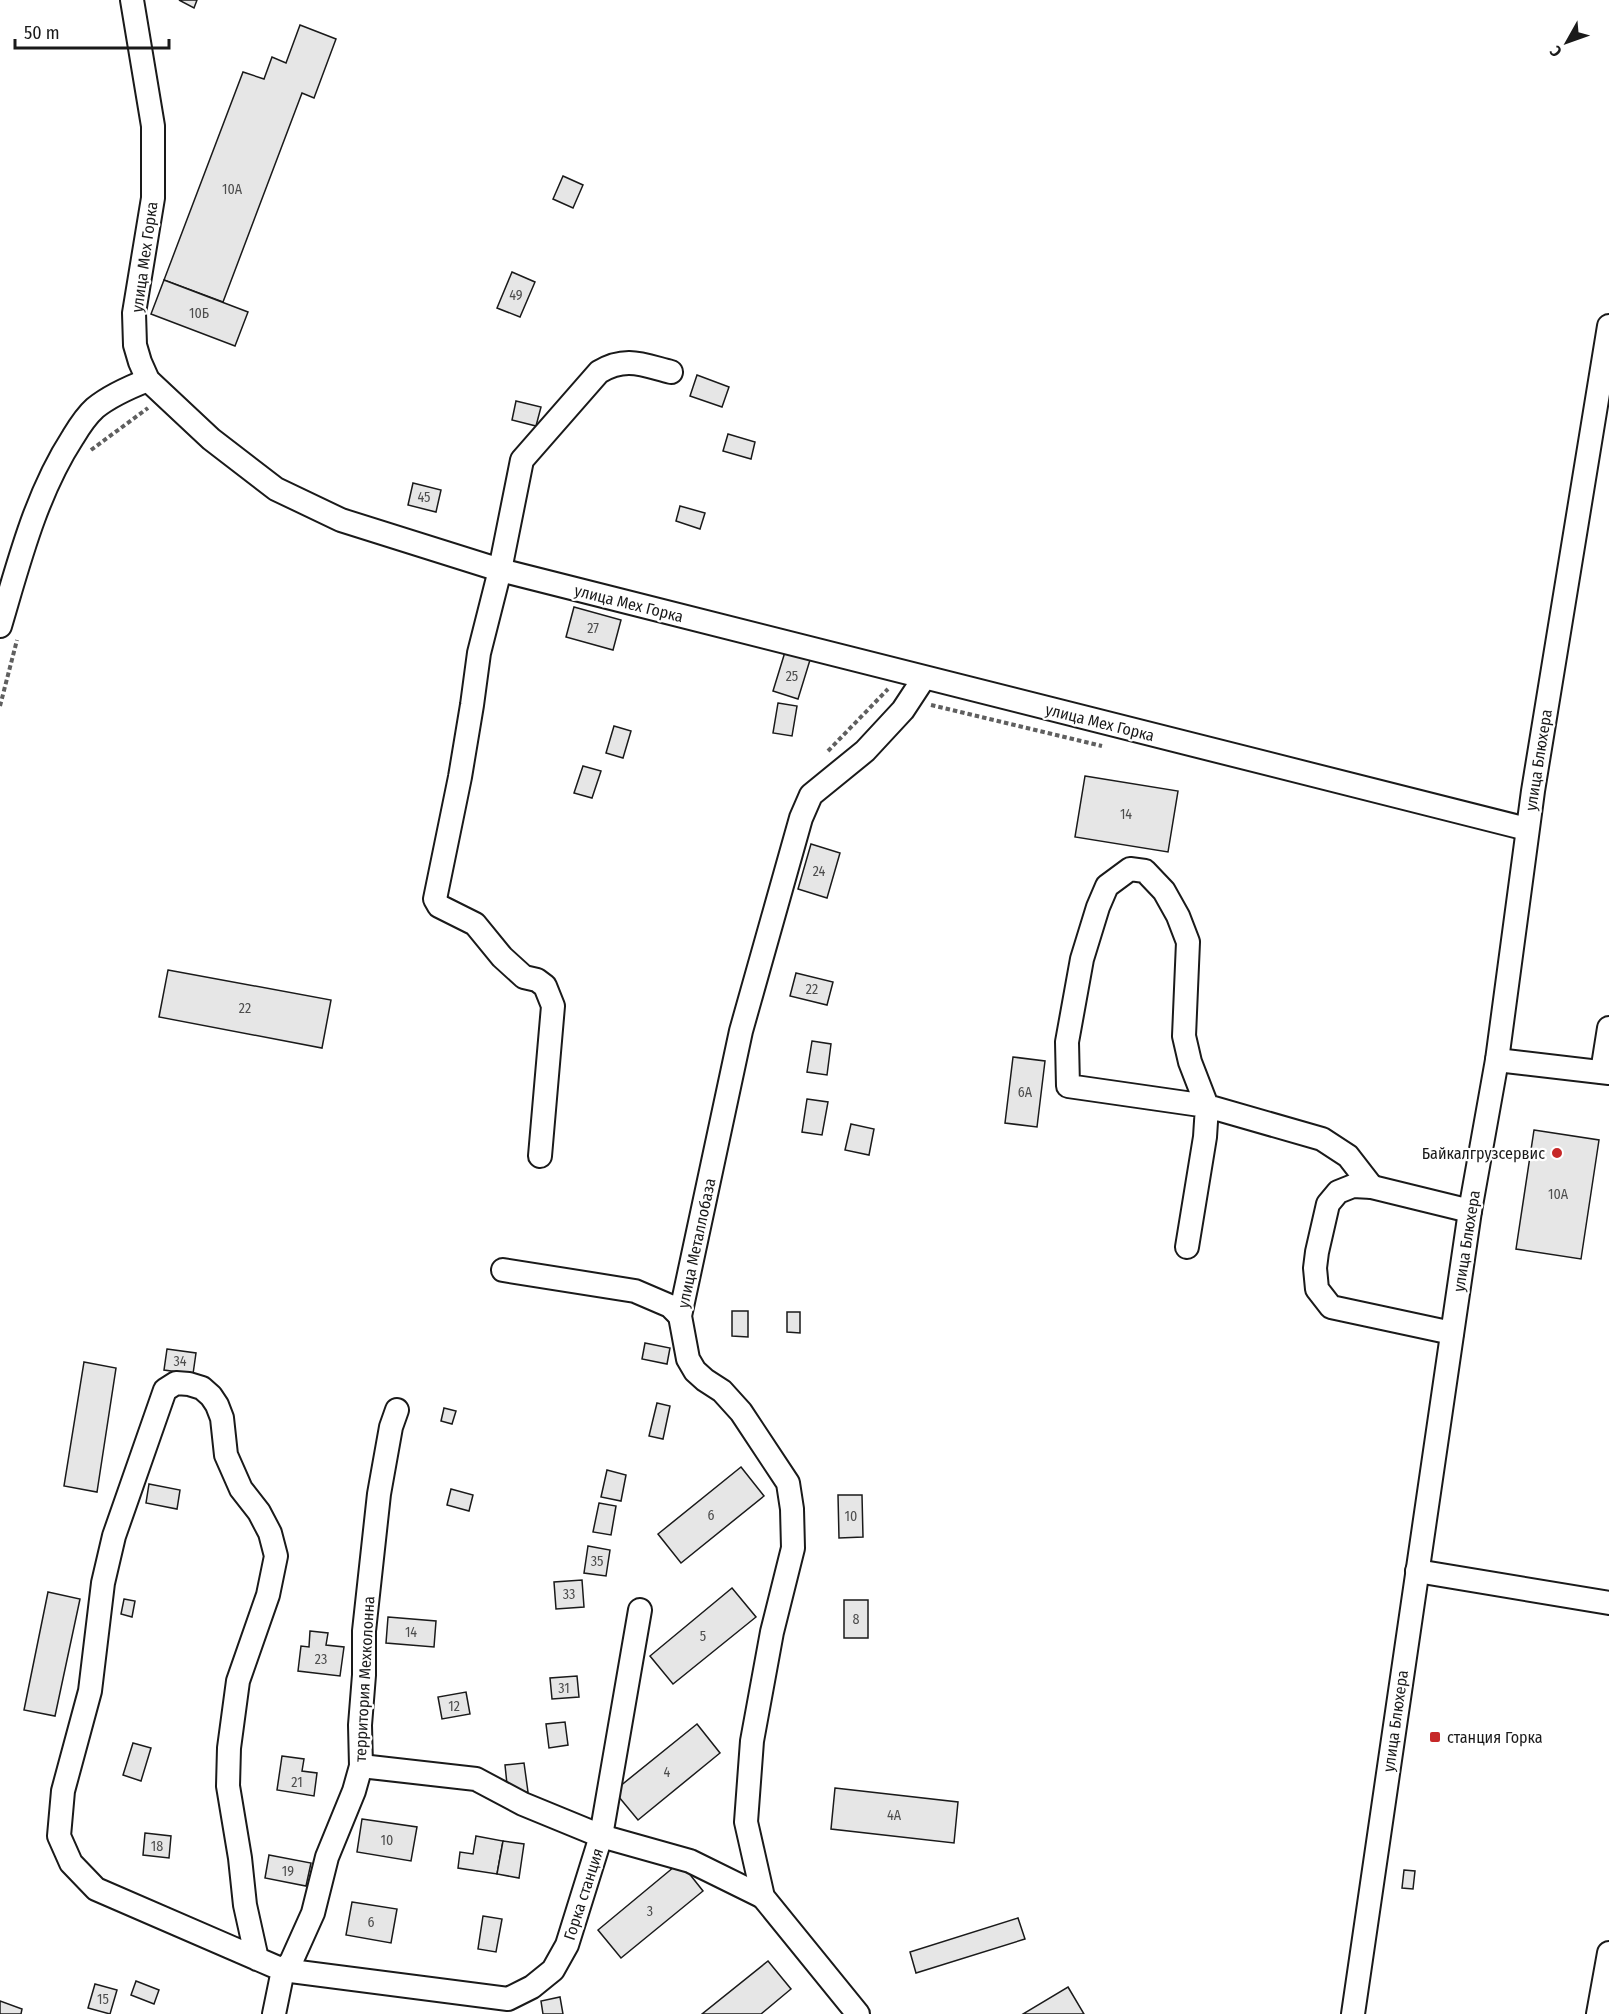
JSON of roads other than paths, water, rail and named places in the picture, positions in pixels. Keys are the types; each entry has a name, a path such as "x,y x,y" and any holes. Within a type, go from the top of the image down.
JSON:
{"street":[{"name":"улица Мех Горка","path":"132,0 153,126 153,198 134,313 135,345 142,382 276,489 341,520 500,570 919,686 1527,829"},
{"name":"улица Блюхера","path":"1353,2014 1470,1211 1497,1060 1527,829 1609,326"},
{"path":"540,1156 553,1006 550,994 545,986 537,980 524,977 502,957 475,924 439,906 435,899 450,836 479,653 500,570 522,460 599,372 612,364 630,362 671,372"},
{"path":"10,629 38,507 60,456 83,421 95,408 118,393 142,382"},
{"name":"улица Металлобаза","path":"850,2012 763,1897 746,1822 752,1741 772,1632 793,1548 792,1509 788,1483 741,1412 722,1391 694,1371 688,1359 680,1316 741,1031 801,819 811,795 865,751 903,710 919,686"},
{"path":"1187,1247 1205,1137 1207,1106 1190,1062 1184,1036 1188,942 1178,916 1164,891 1145,871 1130,869 1107,886 1082,959 1067,1042 1068,1086 1207,1106 1323,1139 1348,1156 1372,1187"},
{"path":"1497,1060 1606,1073 1609,1028"},
{"path":"1452,1333 1331,1307 1317,1289 1316,1260 1319,1236 1328,1204 1338,1192 1353,1186 1372,1187 1470,1211"},
{"path":"503,1270 635,1291 670,1306 680,1316"},
{"name":"Горка станция","path":"257,1959 245,1905 228,1786 229,1748 238,1681 268,1595 276,1556 270,1533 259,1512 241,1489 226,1455 222,1418 211,1396 202,1389 189,1384 176,1383 165,1390 114,1536 103,1583 90,1691 63,1791 59,1836 71,1863 96,1889 257,1959 283,1970 504,2006 553,1970 567,1946 602,1836 640,1610"},
{"name":"территория Мехколонна","path":"283,1970 291,1962 313,1913 327,1857 354,1791 361,1766 360,1725 364,1675 364,1631 379,1494 391,1427 397,1410"},
{"path":"1417,1571 1609,1603"},
{"path":"361,1766 476,1779 523,1804 602,1836 690,1861 763,1897"},
{"path":"1598,2014 1609,1953"},
{"path":"274,2014 283,1970"}],"place":[{"name":"Байкалгрузсервис","path":"1557,1153"},
{"name":"станция Горка","path":"1435,1737"}]}
